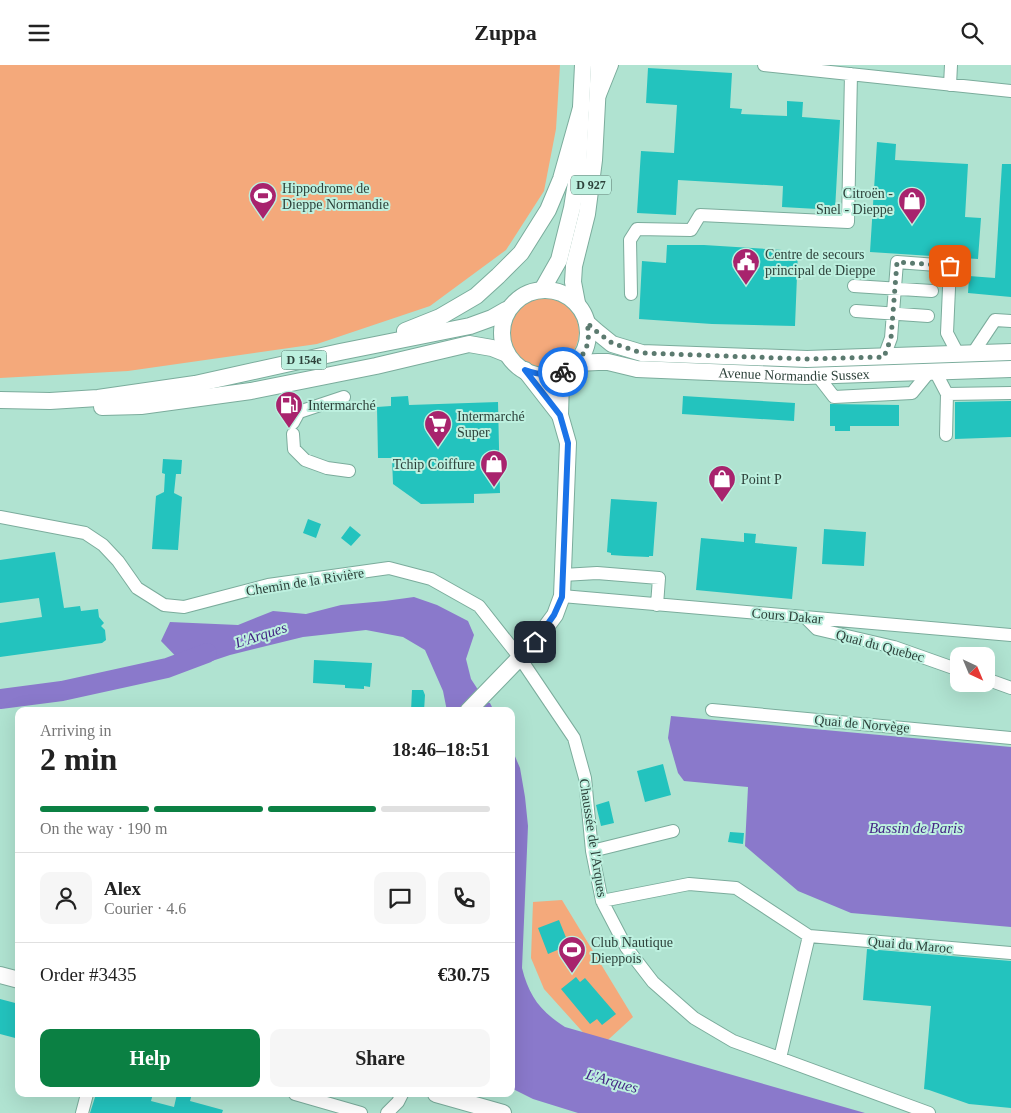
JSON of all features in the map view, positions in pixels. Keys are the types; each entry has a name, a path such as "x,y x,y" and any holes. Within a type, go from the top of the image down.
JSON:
{"main road":[{"name":"D 927","path":"542,290 560,259 572,209 578,170 583,65"},
{"name":"D 927","path":"576,303 573,282 574,266 587,215 594,160 599,65"},
{"path":"340,352 414,328 440,317 476,296 521,253 548,210 560,179 581,108"},
{"path":"525,370 537,374 550,375 563,372 576,363 586,349 589,333 587,323 581,308 568,296 558,292 542,290 534,291 519,298 506,311 501,323 500,333 501,342 506,354 525,370 560,415"},
{"name":"D 154e","path":"0,400 50,401 98,399 195,384 470,326 506,311"},
{"name":"Avenue Normandie Sussex","path":"587,323 612,343 642,353 807,359 1011,352"},
{"name":"D 154e","path":"0,400 49,407 141,406 251,391 376,366 469,344 492,348 506,354"},
{"name":"Avenue Normandie Sussex","path":"576,363 598,361 637,369 816,375 1011,369"},
{"path":"472,707 535,642 550,622 562,597 568,443 560,415 563,372"},
{"path":"0,975 15,979"},
{"path":"447,1097 503,1113"}],"street":[{"path":"597,102 612,65"},
{"path":"764,65 1011,91"},
{"path":"950,85 952,65"},
{"path":"631,294 630,240 638,229 691,230 700,215 848,222 851,74"},
{"path":"884,357 891,338 897,262 950,266 947,333 966,353 995,320 1011,321"},
{"path":"854,286 932,291"},
{"path":"856,311 928,316"},
{"path":"816,375 834,397 912,393 933,371 947,394 946,435"},
{"path":"947,394 1011,393"},
{"path":"344,397 299,413 293,429 294,449 305,460 327,468 349,471"},
{"name":"Chemin de la Rivière","path":"0,517 85,533 103,545 118,561 138,588 164,605 184,607 268,585 389,568 431,579 479,606 520,658"},
{"path":"563,575 598,573 659,578 657,605"},
{"name":"Cours Dakar","path":"562,597 1011,635"},
{"name":"Quai du Quebec","path":"806,617 817,629 894,647 950,667"},
{"name":"Chaussée de l'Arques","path":"520,658 574,738 585,778 592,851 602,901 626,947 653,982 694,1018 733,1041 929,1113"},
{"path":"995,682 1011,688"},
{"name":"Quai de Norvège","path":"712,710 1011,738"},
{"path":"592,851 673,831"},
{"name":"Quai du Maroc","path":"602,901 689,884 736,888 809,936 1011,953"},
{"path":"780,1058 809,936"},
{"path":"82,1113 86,1097"},
{"path":"305,1097 361,1113"},
{"path":"387,1113 400,1097"}],"shaded area":[{"name":"Hippodrome de Dieppe Normandie","path":"0,65 560,65 556,129 544,191 506,250 430,306 317,344 128,371 0,378"},
{"path":"537,297 551,297 564,302 574,312 579,325 579,339 574,352 564,362 551,367 537,367 524,362 514,352 509,339 509,325 514,312 524,302"},
{"name":"Club Nautique Dieppois","path":"562,900 633,1017 598,1049 544,989 531,958 533,902"}],"water":[{"path":"414,597 437,605 468,621 474,635 466,659 471,679 486,702 490,703 492,707 446,707 443,691 425,650 403,637 366,630 303,637 230,655 188,669 161,641 170,622 238,625 273,611 306,614 341,605"},
{"name":"Bassin de Paris","path":"671,716 1011,747 1011,927 851,913 798,891 745,846 748,787 684,781 678,773 668,738"},
{"path":"515,756 520,768 528,826 522,968 528,987 542,1009 565,1027 865,1113 578,1113 533,1099 515,1090"}],"building":[{"path":"648,68 732,73 730,108 742,109 741,114 787,116 787,101 803,102 802,117 840,120 835,210 782,207 783,186 678,180 676,215 637,213 641,151 674,153 677,105 646,103"},
{"path":"877,142 896,144 895,160 968,164 965,217 981,218 978,259 870,252"},
{"path":"1002,164 1011,164 1011,297 968,293 969,276 995,278"},
{"path":"667,245 704,245 798,251 795,326 712,324 639,319 642,261 666,263"},
{"name":"Intermarché Super","path":"408,396 409,405 498,402 500,493 474,494 474,503 421,504 393,484 392,458 378,458 377,407 391,406 391,397"},
{"path":"683,396 795,403 794,421 682,414"},
{"path":"1011,401 1011,437 955,439 955,402"},
{"path":"830,404 899,405 899,426 850,426 850,431 835,431 835,426 830,426"},
{"path":"163,459 182,460 181,474 176,474 174,493 182,497 178,550 152,549 156,496 164,492 165,474 162,473"},
{"path":"611,499 657,502 653,556 611,555 611,553 607,552"},
{"path":"308,519 321,524 316,538 303,533"},
{"path":"350,526 361,535 351,546 341,538"},
{"path":"824,529 866,532 864,566 822,564"},
{"path":"744,533 756,534 755,543 797,547 792,599 696,590 701,538 744,542"},
{"path":"55,552 64,608 80,606 81,611 98,609 99,617 104,623 101,626 105,630 106,640 102,643 0,657 0,623 42,617 39,598 0,603 0,560"},
{"path":"314,660 372,663 370,687 364,686 364,689 345,688 345,685 313,683"},
{"path":"412,690 423,690 425,695 424,707 411,707"},
{"path":"663,764 671,795 645,802 637,771"},
{"path":"609,801 614,823 601,826 596,805"},
{"path":"730,832 744,833 743,844 728,842"},
{"path":"559,920 569,945 548,954 538,928"},
{"path":"867,949 1011,961 1011,1108 969,1104 924,1089 931,1006 863,1000"},
{"path":"576,977 580,982 585,978 616,1014 602,1025 597,1019 590,1024 561,989"},
{"path":"0,999 15,1003 15,1038 0,1034"},
{"path":"95,1097 152,1097 151,1101 174,1107 176,1097 191,1097 190,1101 223,1110 222,1113 90,1113"}],"waterway":[{"name":"L'Arques","path":"0,699 62,691 167,668 207,653"}],"way so far":[{"path":"563,372 576,363 586,349 589,333 587,323 612,343 642,353 807,359 884,357 891,338 897,262 950,266"}],"place":[{"name":"Hippodrome de Dieppe Normandie","path":"263,220"},
{"name":"Citroën - Snel - Dieppe","path":"912,225"},
{"name":"Centre de secours principal de Dieppe","path":"746,286"},
{"name":"Intermarché","path":"289,429"},
{"name":"Intermarché Super","path":"438,448"},
{"name":"Tchip Coiffure","path":"494,488"},
{"name":"Point P","path":"722,503"},
{"name":"Club Nautique Dieppois","path":"572,974"}],"route":[{"path":"535,642 554,615 562,597 568,443 560,415 525,370 537,374 550,375 563,372"}]}
